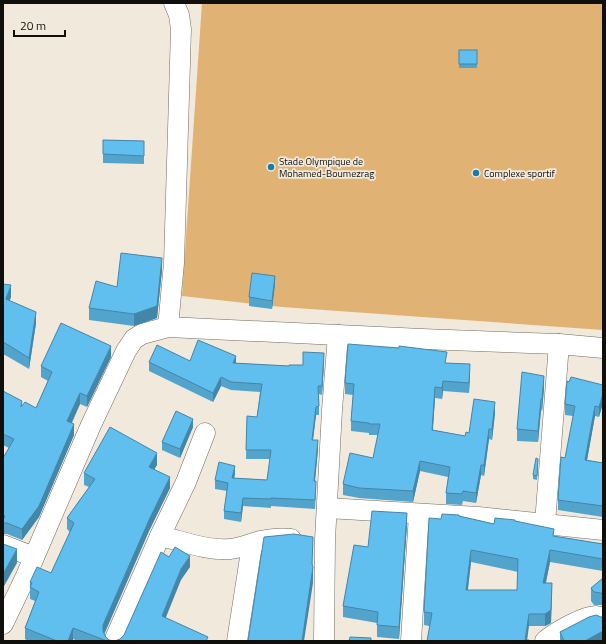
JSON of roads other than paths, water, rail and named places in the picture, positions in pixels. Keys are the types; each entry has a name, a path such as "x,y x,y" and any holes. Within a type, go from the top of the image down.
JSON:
{"street":[{"path":"168,327 174,263 181,29 179,15 174,3"},
{"path":"3,624 34,557 91,424 126,351 134,339 142,334 168,327 559,344 603,348"},
{"path":"324,641 325,540 332,410 338,335"},
{"path":"545,523 559,344"},
{"path":"114,641 160,536 186,482 205,433"},
{"path":"327,508 478,517 603,530"},
{"path":"411,641 419,514"},
{"path":"160,536 215,549 229,550 245,547 261,541 280,538 325,540"},
{"path":"3,545 34,557"},
{"path":"237,641 252,545"},
{"path":"545,641 555,633 588,618 597,616 603,618"}],"place":[{"name":"Stade Olympique de Mohamed-Boumezrag","path":"271,167"},
{"name":"Complexe sportif","path":"476,173"}]}
